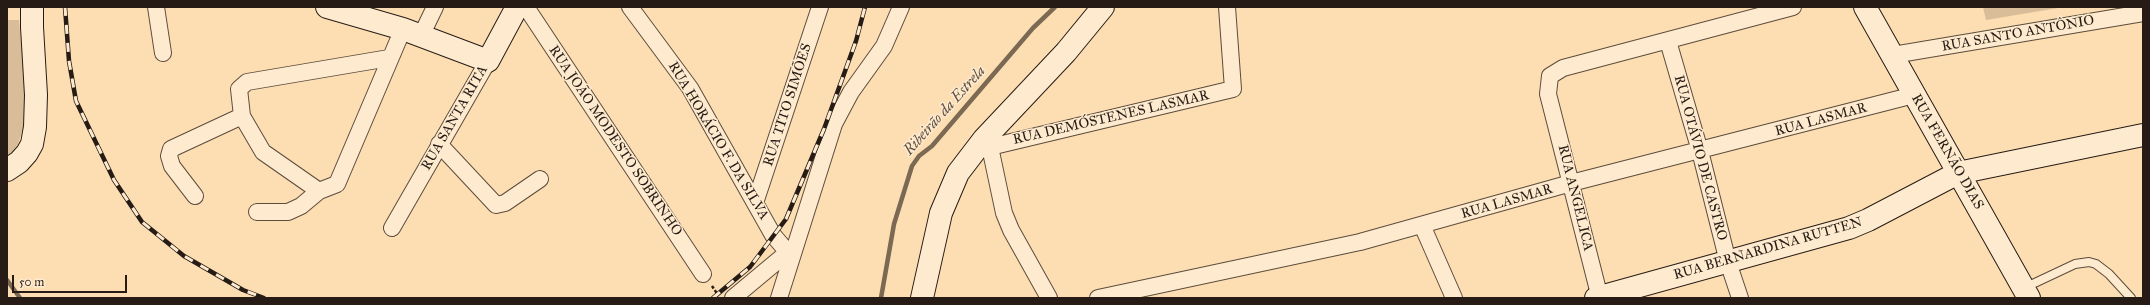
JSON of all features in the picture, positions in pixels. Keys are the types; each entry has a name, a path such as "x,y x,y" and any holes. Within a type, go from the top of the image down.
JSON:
{"street":[{"path":"7,170 19,162 27,153 32,144 35,127 36,95 32,7"},
{"path":"156,7 163,53"},
{"path":"327,7 412,32 488,62"},
{"path":"257,212 288,212 301,206 319,191 338,184 389,58 435,7"},
{"name":"RUA SANTA RITA","path":"392,228 439,144 488,62 517,7"},
{"name":"RUA JOÃO MODESTO SOBRINHO","path":"526,7 703,274"},
{"name":"RUA TITO SIMÕES","path":"756,203 820,7"},
{"path":"779,298 801,222 834,124 851,92 884,46 901,7"},
{"path":"922,298 929,259 948,192 958,172 987,143 1103,7"},
{"name":"RUA DEMÓSTENES LASMAR","path":"987,143 1233,89 1227,7"},
{"name":"RUA ANGELICA","path":"1599,298 1549,98 1548,79 1553,72 1793,7"},
{"name":"RUA FERNÃO DIAS","path":"1865,7 2026,293"},
{"name":"RUA HORÁCIO F. DA SILVA","path":"636,10 690,88 773,235 791,256"},
{"name":"RUA SANTO ANTÔNIO","path":"1893,55 2143,13"},
{"name":"RUA OTÁVIO DE CASTRO","path":"1668,41 1700,151 1728,262 1740,298"},
{"path":"319,191 263,152 242,116 238,93 242,85 247,82 389,58"},
{"name":"RUA LASMAR","path":"1098,298 1360,242 1571,184 1914,95"},
{"path":"195,196 172,166 169,156 171,149 242,116"},
{"name":"RUA BERNARDINA RUTTEN","path":"1599,298 1849,228 1868,220 1958,172 2143,135"},
{"path":"987,143 1004,213 1011,230 1049,298"},
{"path":"439,144 496,205 504,203 540,179"},
{"path":"1422,226 1454,298"},
{"path":"733,298 781,258 791,256"}],"lane":[{"path":"2026,293 2075,264 2090,262 2096,264 2109,274 2131,298"}],"shaded area":[{"path":"1983,7 2064,7 1986,20"},
{"path":"7,20 19,20 27,104 25,122 18,144 7,157"}],"waterway":[{"name":"Ribeirão da Estrela","path":"881,298 894,224 912,166 919,156 932,146 1033,28 1055,7"},
{"name":"Ribeirão da Estrela","path":"7,280 20,298"}],"railway":[{"path":"65,7 69,61 76,101 114,180 142,222 184,256 243,290 264,298"},
{"path":"713,298 750,267 786,219 824,129 856,41 865,7"}]}
